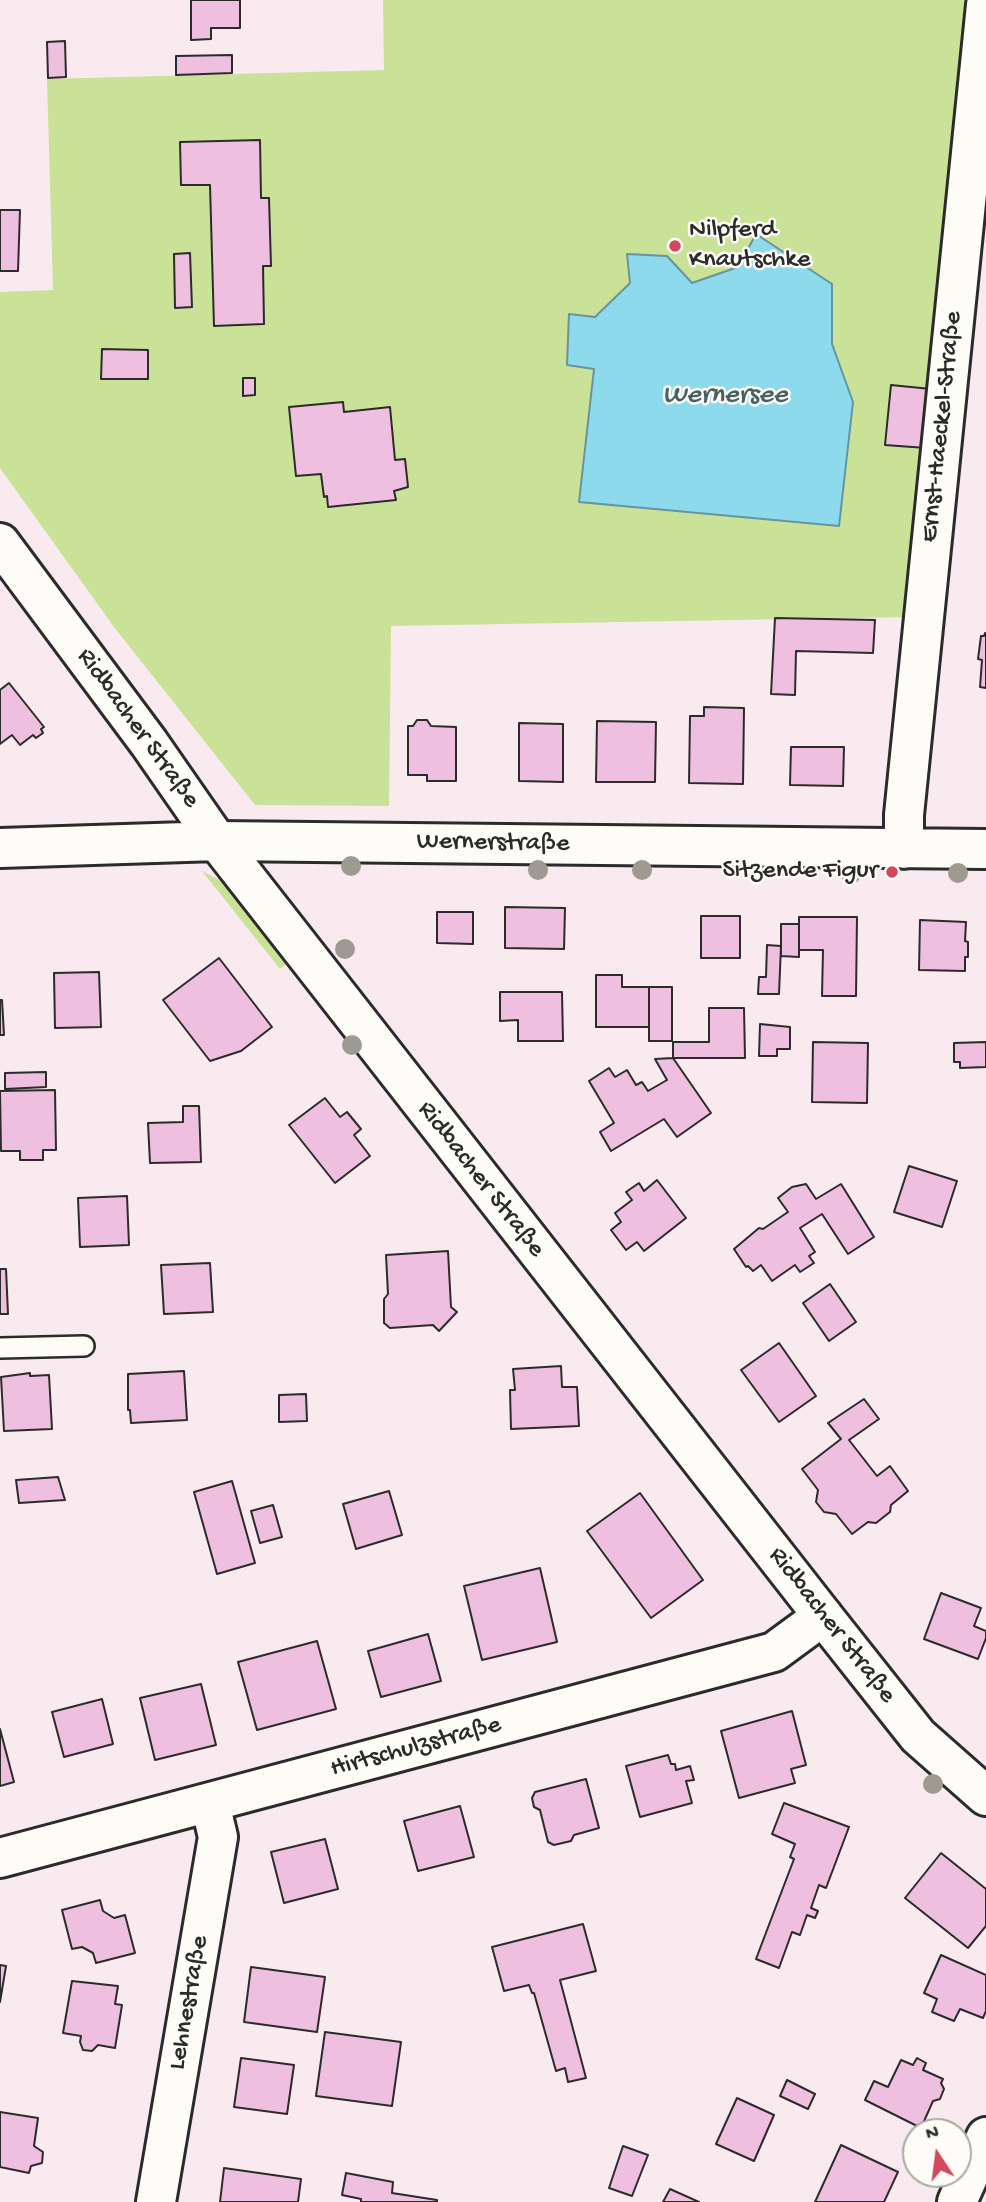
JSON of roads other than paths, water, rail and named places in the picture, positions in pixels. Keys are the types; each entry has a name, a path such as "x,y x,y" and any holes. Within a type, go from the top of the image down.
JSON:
{"street":[{"name":"Ernst-Haeckel-Straße","path":"905,849 904,815 986,5"},
{"name":"Ridbacher Straße","path":"0,543 149,743 217,841 823,1616 918,1736 986,1796"},
{"name":"Wernerstraße","path":"0,848 217,841 986,849"},
{"name":"Hirtschulzstraße","path":"0,1858 774,1652 823,1616"},
{"name":"Lehnestraße","path":"156,2202 218,1837 210,1804"},
{"path":"957,2202 986,2137"}],"lane":[{"path":"0,1348 85,1346"}],"water":[{"name":"Wernersee","path":"756,234 832,284 832,344 853,402 839,526 579,502 594,369 567,365 569,314 595,317 630,283 627,254 667,256 692,283 738,267"}],"place":[{"name":"Nilpferd Knautschke","path":"675,246"},
{"name":"Sitzende Figur","path":"892,872"}]}
